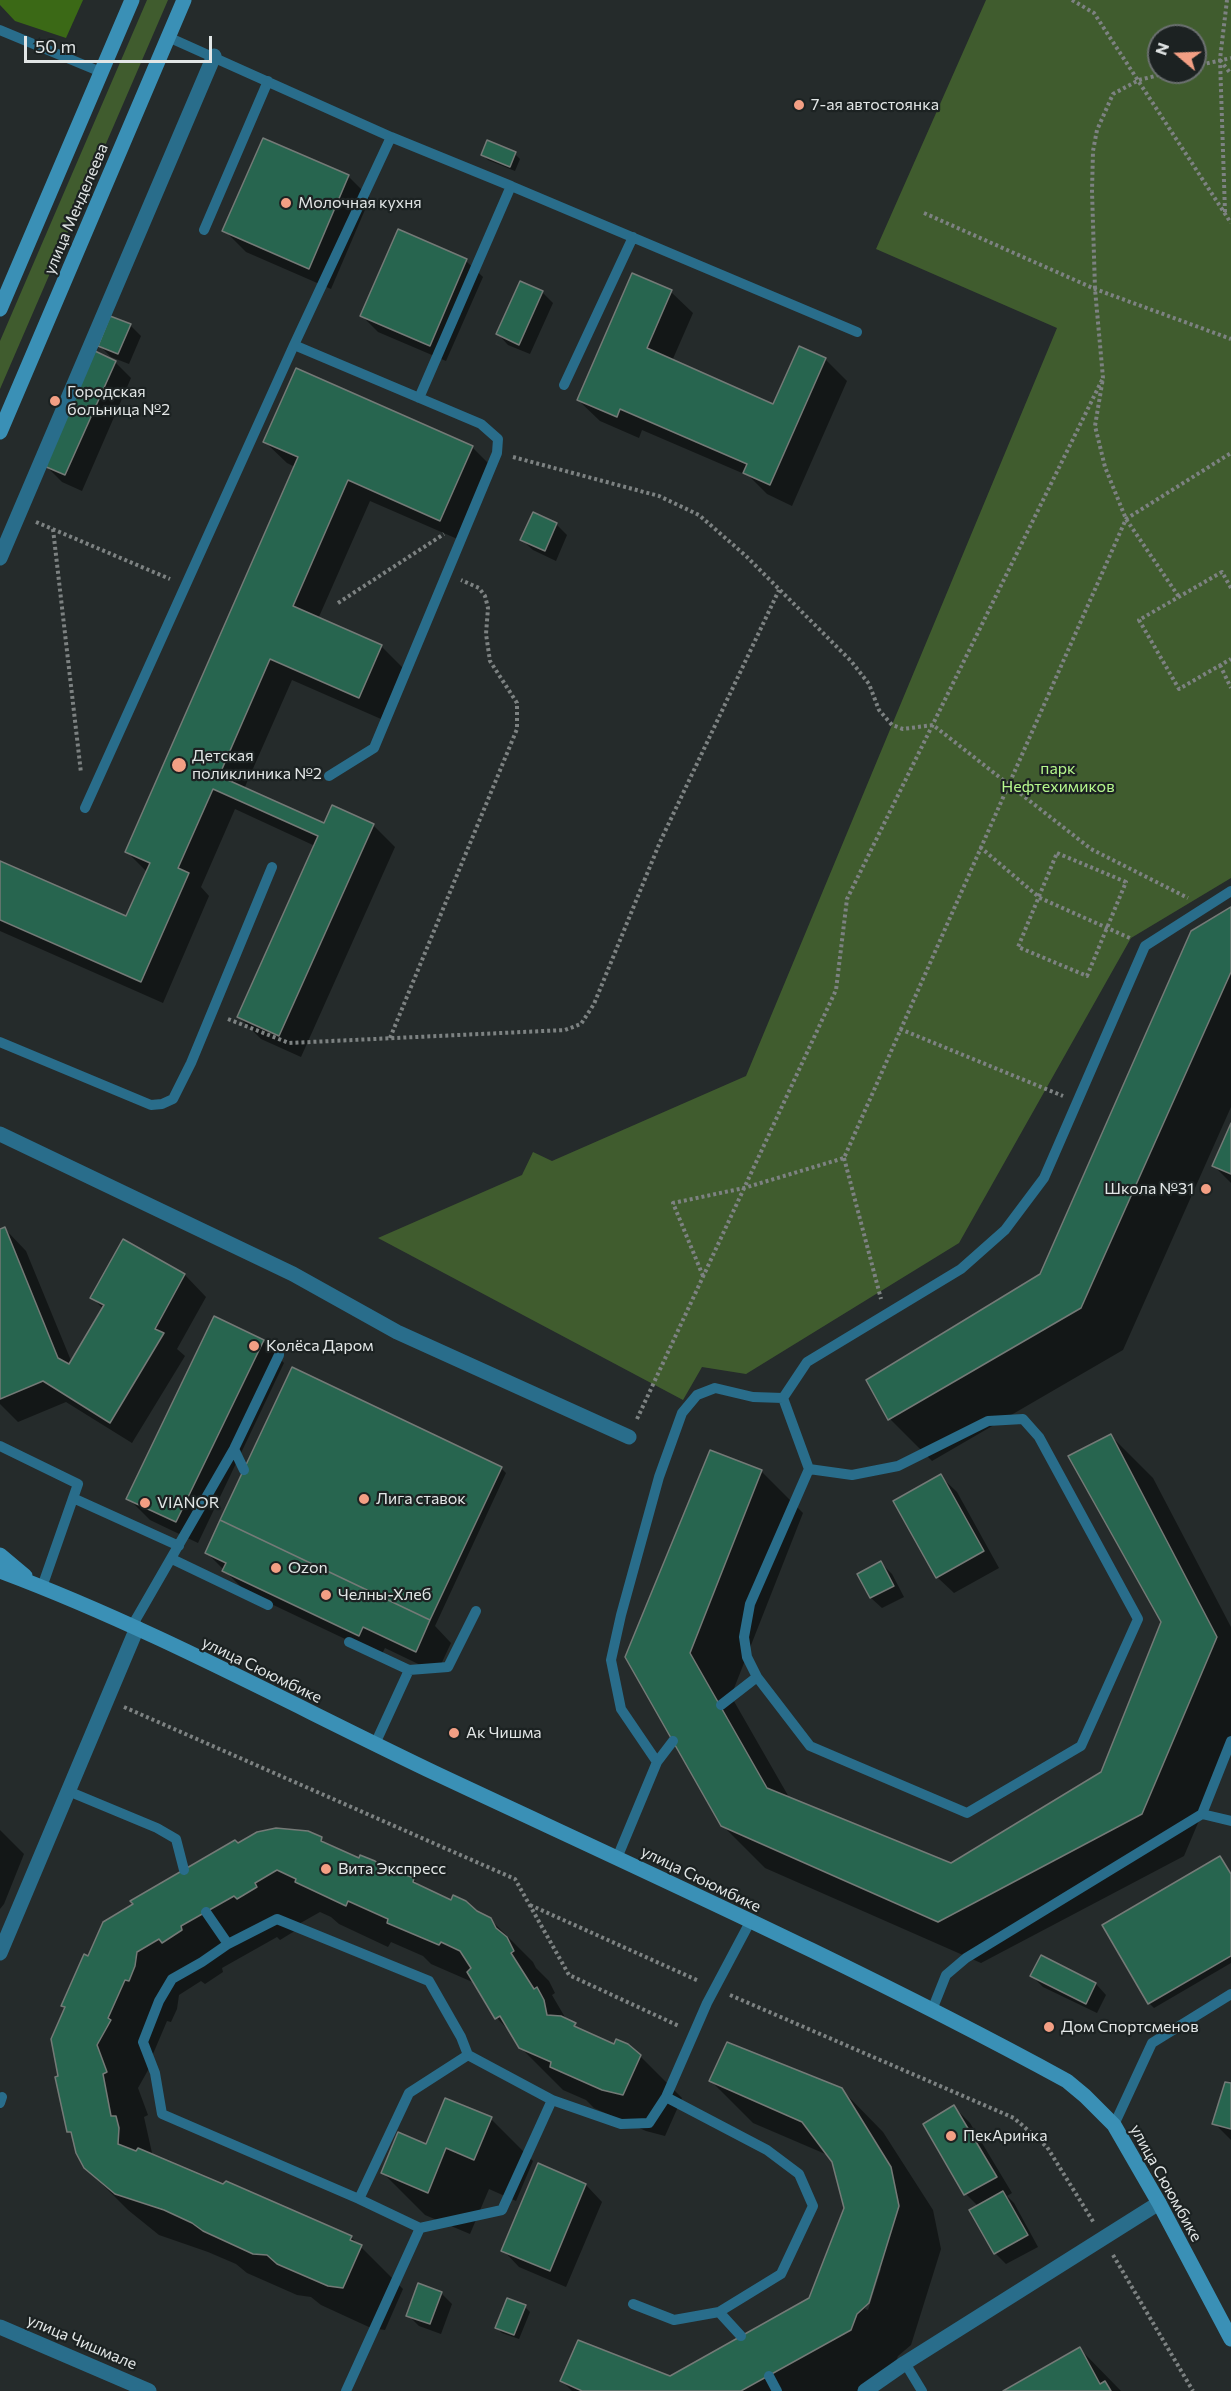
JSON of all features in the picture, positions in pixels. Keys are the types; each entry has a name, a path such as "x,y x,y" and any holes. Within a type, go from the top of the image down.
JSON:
{"street":[{"name":"улица Менделеева","path":"0,309 132,0"},
{"name":"улица Менделеева","path":"0,432 184,0"},
{"path":"0,558 214,57"},
{"path":"0,1134 293,1274 397,1332 629,1437"},
{"path":"0,1555 40,1586"},
{"path":"0,1571 40,1586"},
{"name":"улица Сююмбике","path":"40,1586 135,1627 750,1922 932,2010 1067,2081 1114,2125 1159,2203 1231,2339"},
{"path":"0,1953 135,1627"},
{"path":"865,2391 904,2362 1159,2203"},
{"name":"улица Чишмале","path":"0,2327 149,2391"}],"lane":[{"path":"0,30 100,72"},
{"path":"168,37 391,137 857,332"},
{"path":"204,230 268,81"},
{"path":"85,808 294,345 391,137"},
{"path":"419,398 511,186"},
{"path":"564,385 633,237"},
{"path":"294,345 481,424 498,439 497,453 374,748 329,776"},
{"path":"0,1042 151,1105 173,1100 213,1012 272,867"},
{"path":"783,1398 807,1362 961,1269 1005,1230 1044,1178 1145,946 1231,891"},
{"path":"135,1627 234,1449 279,1355"},
{"path":"657,1762 621,1709 611,1660 659,1477 682,1413 697,1395 715,1388 753,1397 783,1398"},
{"path":"783,1398 809,1469 750,1604 744,1637 747,1657 757,1677 810,1746 967,1813 1081,1746 1138,1619 1040,1437 1023,1419 988,1421 898,1466 852,1475 809,1469"},
{"path":"0,1446 78,1484 40,1586"},
{"path":"234,1449 244,1470"},
{"path":"73,1498 179,1546"},
{"path":"172,1559 268,1605"},
{"path":"349,1642 409,1670 448,1667 476,1611"},
{"path":"375,1744 409,1670"},
{"path":"721,1705 757,1677"},
{"path":"617,1858 657,1762 673,1741"},
{"path":"932,2010 946,1975 966,1958 1202,1814 1231,1741"},
{"path":"69,1791 157,1828 176,1839 184,1870"},
{"path":"1202,1814 1231,1821"},
{"path":"206,1912 228,1944"},
{"path":"552,2100 502,2210 420,2228 359,2199 162,2114 155,2073 142,2042 159,2001 172,1978 202,1962 228,1944 277,1919 429,1981 461,2037 468,2055 552,2100 621,2124 649,2123 666,2097 715,1989 750,1922"},
{"path":"1114,2125 1152,2043 1231,1994"},
{"path":"359,2199 409,2093 468,2055"},
{"path":"633,2304 674,2320 719,2312 781,2274 813,2206 799,2174 767,2150 666,2097"},
{"path":"346,2391 420,2228"},
{"path":"719,2312 741,2336"},
{"path":"904,2362 922,2391"},
{"path":"769,2376 777,2391"}],"path":[{"path":"1072,0 1095,13 1231,223"},
{"path":"1225,214 1220,59 1227,0"},
{"path":"1207,63 1231,58"},
{"path":"1220,59 1231,74"},
{"path":"1147,78 1113,94 1097,130 1093,151 1095,289 1103,378 1095,426 1105,467 1126,519 1179,597"},
{"path":"924,213 1095,289 1231,339"},
{"path":"629,1437 836,990 847,899 1103,378"},
{"path":"497,453 658,496 699,515 746,556 851,661 869,684 879,710 892,726 903,729 933,725 1091,849 1206,907"},
{"path":"885,1315 844,1158 1126,519 1231,453"},
{"path":"19,515 186,585"},
{"path":"338,603 468,519"},
{"path":"53,529 85,808"},
{"path":"1231,588 1222,572 1139,620 1179,689 1231,658"},
{"path":"390,1038 517,729 517,704 490,661 486,634 488,608 485,596 480,588 446,573"},
{"path":"213,1012 289,1043 565,1030 581,1024 594,1004 660,842 779,590"},
{"path":"1220,665 1231,688"},
{"path":"980,847 1040,898 1108,927 1145,946"},
{"path":"1058,853 1126,882 1108,927 1087,976 1018,947 1058,853"},
{"path":"900,1029 1077,1102"},
{"path":"703,1276 673,1203 744,1188 844,1158"},
{"path":"106,1700 515,1879 569,1975 694,2033"},
{"path":"530,1905 715,1989 1014,2118 1047,2147 1193,2391"}],"green space":[{"path":"0,0 83,0 66,38 15,21 0,5"},
{"path":"147,0 168,0 0,389 0,341"},
{"name":"парк Нефтехимиков","path":"986,0 1231,0 1231,878 1131,938 959,1243 746,1374 702,1367 683,1400 378,1238 522,1175 533,1152 552,1161 746,1076 1057,328 876,249"}],"building":[{"name":"Молочная кухня","path":"263,138 349,175 309,269 222,231"},
{"path":"487,140 516,152 510,167 481,155"},
{"path":"398,229 467,259 430,346 360,316"},
{"path":"632,273 672,290 647,348 773,404 799,346 826,358 770,485 743,473 747,464 620,409 617,417 577,400"},
{"path":"520,281 543,291 519,345 496,334"},
{"path":"110,316 131,324 118,354 98,346"},
{"path":"95,351 116,361 65,475 44,466"},
{"path":"296,368 473,446 440,521 348,480 293,606 382,645 359,698 270,659 219,776 324,823 332,805 374,824 279,1036 237,1017 318,836 213,789 178,868 189,873 141,982 0,920 0,861 126,916 150,863 125,852 298,457 263,442"},
{"path":"533,512 557,523 545,551 520,540"},
{"path":"1231,907 1231,972 1081,1308 888,1420 866,1380 1040,1274 1191,931"},
{"path":"1231,1123 1231,1174 1212,1166"},
{"path":"5,1227 58,1358 69,1364 104,1305 90,1298 123,1239 185,1274 155,1329 164,1333 110,1423 43,1381 0,1399 0,1229"},
{"path":"214,1316 264,1340 176,1522 126,1499"},
{"path":"292,1367 502,1467 430,1620 220,1520"},
{"path":"1111,1434 1217,1637 1142,1814 938,1922 721,1826 625,1657 710,1450 762,1470 690,1653 767,1788 951,1863 1101,1772 1161,1622 1068,1456"},
{"path":"941,1474 984,1551 936,1578 893,1501"},
{"name":"Челны-Хлеб","path":"220,1520 430,1620 416,1652 363,1627 359,1636 222,1571 226,1563 205,1553"},
{"path":"881,1561 894,1586 870,1598 857,1574"},
{"path":"276,1828 308,1831 322,1837 321,1841 359,1858 360,1855 375,1861 387,1871 414,1878 413,1882 451,1900 453,1895 466,1901 477,1911 491,1918 496,1928 507,1937 514,1951 511,1953 534,1989 537,1987 544,2000 547,2015 561,2016 576,2023 574,2026 614,2044 616,2039 628,2044 641,2055 623,2095 602,2090 550,2067 551,2062 519,2048 500,2016 495,2019 467,1972 471,1968 460,1951 441,1942 439,1945 387,1923 388,1919 348,1901 346,1906 295,1882 296,1879 277,1870 255,1883 257,1887 237,1899 234,1896 181,1926 182,1930 162,1943 159,1939 137,1952 129,1981 125,1980 108,2018 111,2020 97,2045 107,2072 103,2074 111,2116 116,2116 119,2128 118,2144 136,2151 138,2148 223,2184 226,2181 352,2236 350,2240 362,2245 343,2288 328,2286 277,2264 267,2255 253,2254 164,2210 115,2194 84,2168 76,2153 71,2132 67,2132 55,2077 58,2076 51,2039 65,2007 61,2006 84,1954 88,1956 103,1922 133,1904 130,1901 235,1840 238,1843 257,1832"},
{"path":"1220,1856 1231,1874 1231,1956 1148,2004 1102,1925"},
{"path":"1041,1955 1096,1983 1086,2004 1030,1976"},
{"path":"727,2042 842,2088 891,2167 899,2206 869,2303 857,2314 851,2330 741,2391 582,2391 560,2381 578,2340 670,2376 809,2298 844,2208 832,2162 802,2122 709,2081"},
{"path":"1225,2082 1231,2083 1231,2129 1212,2124"},
{"path":"445,2098 492,2117 474,2160 446,2148 428,2193 381,2173 398,2132 426,2144"},
{"path":"954,2105 997,2177 964,2195 923,2124"},
{"path":"538,2163 586,2184 550,2271 501,2251"},
{"path":"1003,2191 1028,2235 994,2254 969,2210"},
{"path":"418,2283 442,2292 430,2324 406,2316"},
{"path":"507,2298 526,2305 514,2335 495,2328"},
{"path":"1080,2347 1100,2384 1105,2381 1111,2391 1003,2391"}],"place":[{"name":"7-ая автостоянка","path":"799,105"},
{"name":"Молочная кухня","path":"286,203"},
{"name":"Городская больница №2","path":"55,401"},
{"name":"Детская поликлиника №2","path":"179,765"},
{"name":"Школа №31","path":"1206,1189"},
{"name":"Колёса Даром","path":"254,1346"},
{"name":"Лига ставок","path":"364,1499"},
{"name":"VIANOR","path":"145,1503"},
{"name":"Ozon","path":"276,1568"},
{"name":"Челны-Хлеб","path":"326,1595"},
{"name":"Ак Чишма","path":"454,1733"},
{"name":"Вита Экспресс","path":"326,1869"},
{"name":"Дом Спортсменов","path":"1049,2027"},
{"name":"ПекАринка","path":"951,2136"}]}
